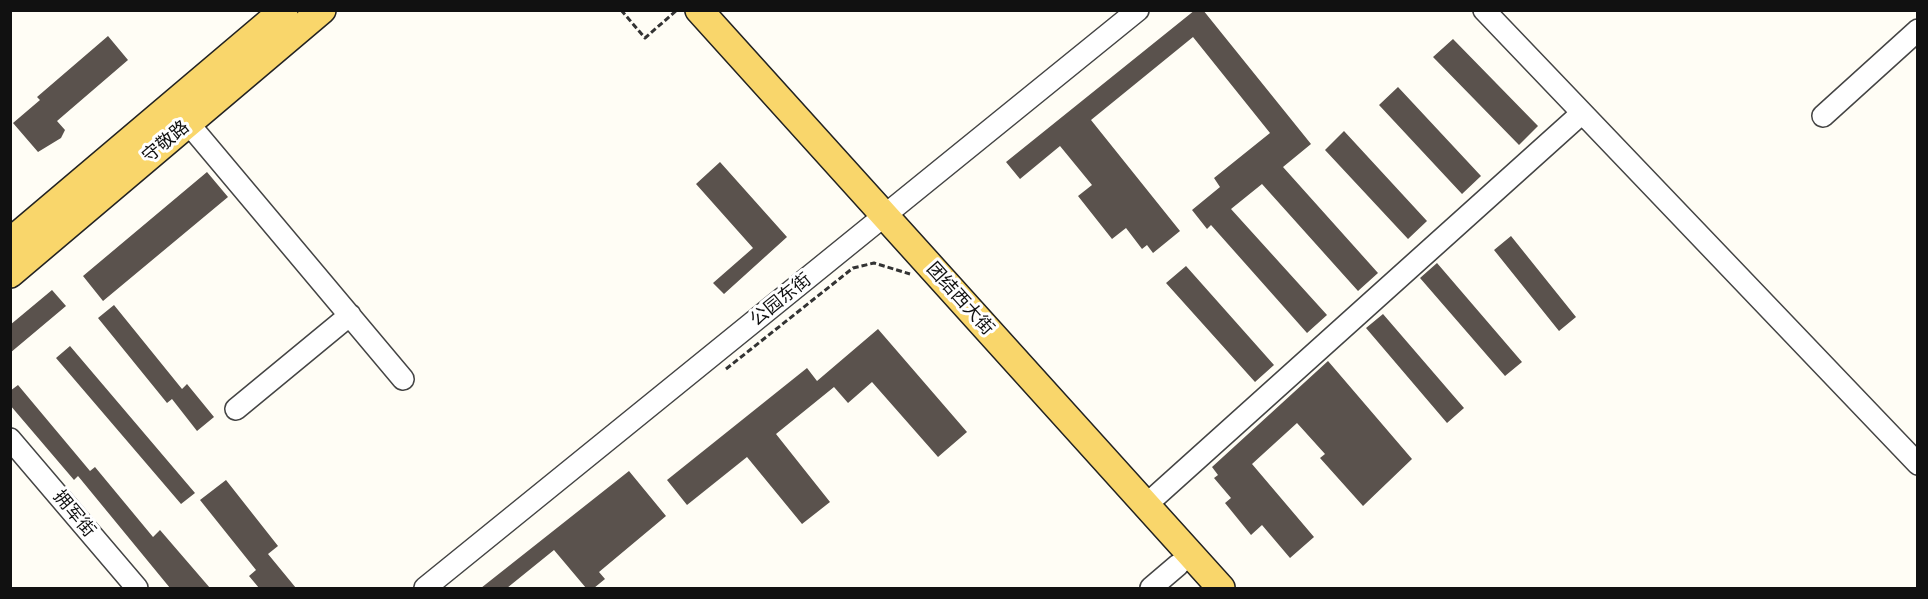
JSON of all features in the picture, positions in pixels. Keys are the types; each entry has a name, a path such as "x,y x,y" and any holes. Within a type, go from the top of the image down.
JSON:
{"main road":[{"name":"守敬路","path":"10,242 284,10"},
{"name":"守敬路","path":"10,274 322,10"},
{"name":"团结西大街","path":"677,10 1221,588"},
{"name":"团结西大街","path":"699,10 878,221 917,276 1199,588"}],"street":[{"name":"公园东街","path":"424,588 1138,10"},
{"path":"1484,10 1917,464"},
{"path":"1823,116 1917,30"},
{"path":"1146,506 1581,113"},
{"path":"188,123 403,378"},
{"path":"236,409 350,315"},
{"name":"拥军街","path":"10,439 136,588"},
{"path":"1151,588 1178,565"}],"path":[{"path":"621,10 645,38 677,10"},
{"path":"722,372 853,268 874,263 917,276"}],"building":[{"path":"1195,10 1203,10 1311,144 1283,167 1378,273 1358,291 1262,184 1231,209 1327,315 1307,333 1211,225 1207,229 1192,210 1220,187 1214,178 1270,133 1193,37 1091,120 1180,231 1153,253 1147,245 1142,249 1126,228 1112,239 1078,196 1092,185 1060,146 1020,179 1006,162"},
{"path":"108,36 128,60 57,121 65,130 61,138 38,152 13,123 40,100 37,97"},
{"path":"1453,39 1538,126 1519,145 1433,57"},
{"path":"1398,87 1481,176 1462,194 1379,105"},
{"path":"1344,131 1427,221 1408,239 1325,150"},
{"path":"720,162 787,237 724,294 713,283 753,248 696,184"},
{"path":"207,172 228,197 103,301 83,276"},
{"path":"1511,236 1576,317 1559,331 1494,250"},
{"path":"1437,263 1522,362 1505,376 1420,278"},
{"path":"1186,266 1274,365 1255,382 1166,283"},
{"path":"52,290 66,306 10,353 10,325"},
{"path":"114,305 182,389 187,384 214,417 197,431 172,399 167,403 98,318"},
{"path":"1383,314 1464,408 1447,423 1366,328"},
{"path":"878,329 967,432 938,457 872,382 848,403 834,387 776,434 830,502 802,524 747,457 687,505 667,480 807,368 817,381"},
{"path":"70,346 195,493 181,504 56,358"},
{"path":"1328,361 1412,459 1363,506 1320,458 1325,454 1297,423 1252,464 1314,537 1290,558 1262,525 1251,535 1225,503 1231,498 1214,478 1218,475 1212,467"},
{"path":"18,385 90,471 95,467 153,537 160,530 210,588 170,588 78,476 74,480 10,405 10,391"},
{"path":"629,471 666,516 599,572 605,579 594,588 586,588 554,550 507,588 481,588"},
{"path":"226,480 278,546 268,554 296,588 259,588 249,576 256,570 200,500"}]}
